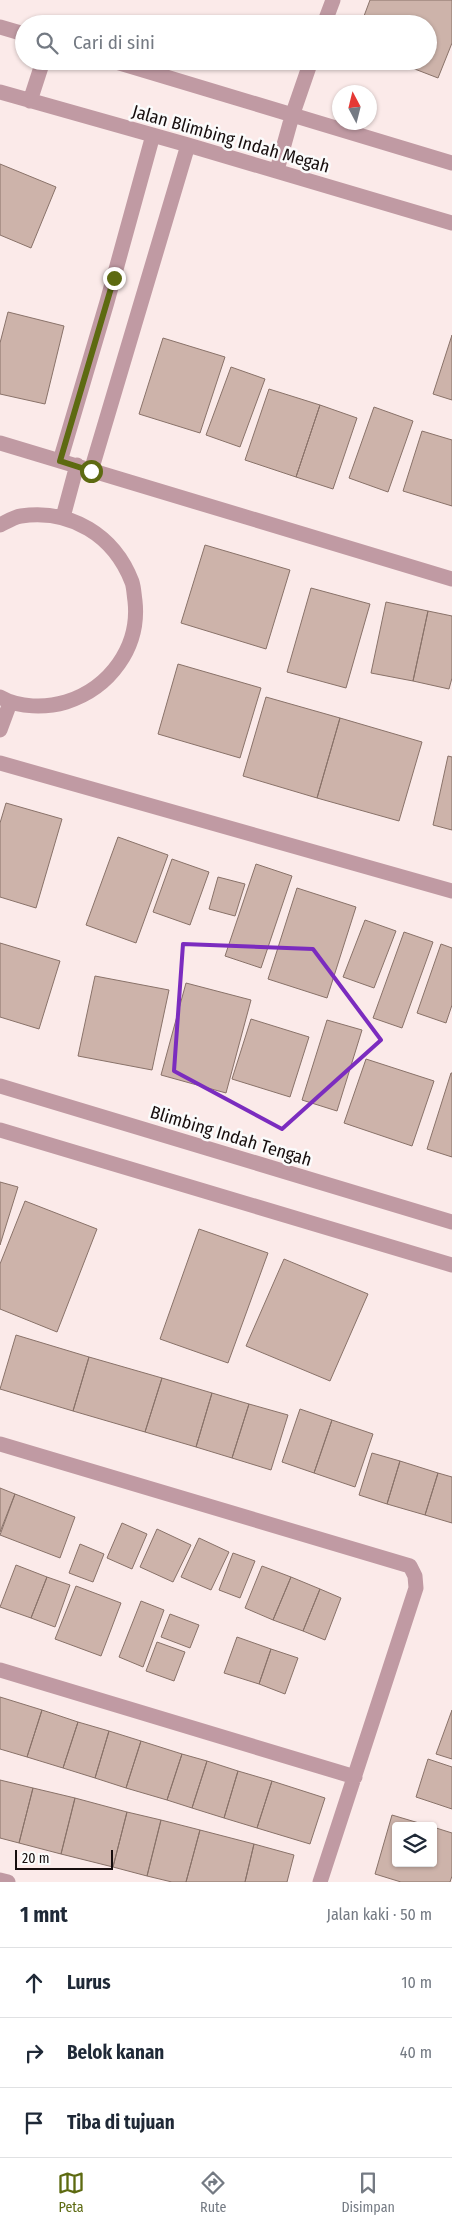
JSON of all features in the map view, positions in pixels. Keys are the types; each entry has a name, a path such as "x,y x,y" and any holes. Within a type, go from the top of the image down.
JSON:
{"street":[{"path":"327,15 333,0"},
{"path":"0,27 15,31"},
{"path":"30,101 40,70"},
{"path":"142,70 452,163"},
{"path":"277,170 292,116 308,70"},
{"name":"Jalan Blimbing Indah Megah","path":"0,92 277,170 452,223"},
{"path":"60,461 153,136"},
{"path":"91,471 188,145"},
{"path":"0,443 452,579"},
{"path":"63,517 77,465"},
{"path":"0,525 20,516 63,517 94,531 118,554 133,584 136,616 128,649 110,677 83,696 51,706 5,700 0,730"},
{"path":"0,763 452,891"},
{"name":"Blimbing Indah Tengah","path":"0,1086 452,1222"},
{"path":"0,1130 452,1265"},
{"path":"0,1444 410,1566 415,1576 416,1588 320,1882"},
{"path":"0,1670 355,1777"},
{"path":"0,1880 8,1882"}],"highlighted area":[{"path":"183,944 313,949 381,1040 282,1129 174,1071"}],"building":[{"path":"370,0 452,0 452,43 438,78 417,70 437,70 437,15 364,15"},
{"path":"0,164 56,187 31,248 0,235"},
{"path":"8,312 64,326 45,404 0,394 0,343"},
{"path":"452,335 452,400 433,394"},
{"path":"163,338 225,357 200,433 139,414"},
{"path":"231,367 265,379 240,447 206,435"},
{"path":"269,389 320,405 296,477 245,460"},
{"path":"320,405 357,418 333,489 296,477"},
{"path":"374,407 413,421 388,492 349,478"},
{"path":"422,431 452,440 452,506 403,491"},
{"path":"205,545 290,570 266,649 181,623"},
{"path":"311,588 370,604 346,688 287,672"},
{"path":"386,602 428,611 413,681 371,673"},
{"path":"428,611 452,616 452,678 449,689 413,681"},
{"path":"178,664 261,688 240,758 158,734"},
{"path":"266,697 340,718 317,798 243,776"},
{"path":"340,718 422,742 399,821 317,798"},
{"path":"448,756 452,757 452,830 433,825"},
{"path":"6,803 62,819 36,908 0,897 0,823"},
{"path":"118,837 168,855 136,943 86,925"},
{"path":"172,859 209,872 190,925 153,912"},
{"path":"256,864 292,876 261,968 225,956"},
{"path":"218,877 245,884 235,916 209,909"},
{"path":"297,888 356,907 327,998 268,979"},
{"path":"365,920 396,931 374,988 343,977"},
{"path":"404,932 433,942 402,1028 373,1018"},
{"path":"0,943 60,961 39,1029 0,1017"},
{"path":"441,944 452,948 452,1005 446,1023 417,1013"},
{"path":"95,976 169,990 152,1070 78,1056"},
{"path":"186,983 251,1000 226,1093 161,1075"},
{"path":"251,1019 309,1037 290,1097 232,1079"},
{"path":"327,1020 362,1030 337,1111 302,1100"},
{"path":"366,1059 434,1081 412,1146 344,1123"},
{"path":"452,1073 452,1157 427,1149"},
{"path":"0,1182 18,1187 0,1245"},
{"path":"25,1201 97,1229 57,1332 0,1309 0,1264"},
{"path":"199,1229 268,1253 228,1363 160,1339"},
{"path":"284,1259 368,1294 330,1381 246,1346"},
{"path":"16,1335 89,1357 73,1411 0,1389"},
{"path":"89,1357 162,1378 145,1432 73,1411"},
{"path":"162,1378 212,1393 196,1447 145,1432"},
{"path":"212,1393 249,1404 232,1458 196,1447"},
{"path":"249,1404 288,1415 271,1470 232,1458"},
{"path":"300,1409 332,1420 314,1473 282,1462"},
{"path":"332,1420 373,1434 355,1487 314,1473"},
{"path":"372,1453 400,1461 387,1504 359,1495"},
{"path":"400,1461 438,1473 425,1515 387,1504"},
{"path":"438,1473 452,1477 452,1523 425,1515"},
{"path":"0,1488 15,1494 0,1532"},
{"path":"15,1494 75,1517 60,1558 0,1535"},
{"path":"122,1523 147,1534 132,1569 107,1558"},
{"path":"157,1529 191,1545 173,1582 140,1567"},
{"path":"199,1538 229,1552 211,1590 181,1577"},
{"path":"80,1544 104,1554 93,1582 69,1573"},
{"path":"233,1553 255,1561 240,1598 219,1590"},
{"path":"16,1565 47,1577 31,1618 0,1607"},
{"path":"262,1566 291,1577 273,1620 245,1608"},
{"path":"47,1577 70,1585 55,1627 31,1618"},
{"path":"291,1577 320,1589 303,1631 273,1620"},
{"path":"76,1586 121,1603 101,1656 55,1639"},
{"path":"320,1589 341,1598 325,1640 303,1631"},
{"path":"141,1601 164,1610 143,1667 119,1657"},
{"path":"170,1614 199,1625 190,1648 161,1637"},
{"path":"237,1637 271,1649 259,1684 224,1673"},
{"path":"157,1642 185,1652 174,1681 146,1671"},
{"path":"271,1649 298,1658 285,1694 259,1684"},
{"path":"0,1697 42,1710 27,1757 0,1749"},
{"path":"42,1710 78,1722 63,1768 27,1757"},
{"path":"452,1710 452,1759 436,1754"},
{"path":"78,1722 109,1731 95,1778 63,1768"},
{"path":"109,1731 141,1741 126,1788 95,1778"},
{"path":"141,1741 182,1754 167,1800 126,1788"},
{"path":"182,1754 207,1761 192,1808 167,1800"},
{"path":"428,1759 452,1767 452,1809 416,1797"},
{"path":"207,1761 238,1771 224,1818 192,1808"},
{"path":"238,1771 272,1781 257,1828 224,1818"},
{"path":"0,1780 33,1788 19,1843 0,1838"},
{"path":"272,1781 325,1798 310,1844 257,1828"},
{"path":"33,1788 75,1798 61,1854 19,1843"},
{"path":"75,1798 127,1812 113,1867 61,1854"},
{"path":"127,1812 161,1820 147,1876 113,1867"},
{"path":"392,1815 416,1822 392,1822 392,1867 437,1867 437,1828 452,1833 452,1876 450,1882 401,1882 375,1874"},
{"path":"161,1820 200,1830 186,1882 172,1882 147,1876"},
{"path":"200,1830 254,1844 245,1882 186,1882"},
{"path":"254,1844 294,1855 287,1882 245,1882"}],"route":[{"path":"91,471 60,461 114,278"}]}
